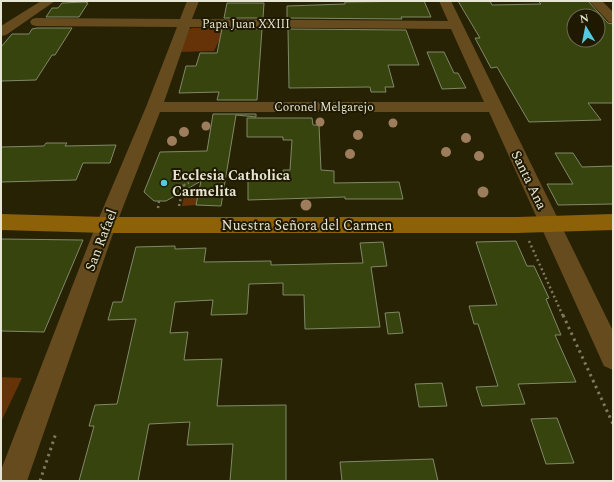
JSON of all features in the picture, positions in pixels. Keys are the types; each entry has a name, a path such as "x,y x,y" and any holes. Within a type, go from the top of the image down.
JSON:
{"street":[{"path":"1,32 49,1"},
{"name":"San Rafael","path":"12,481 106,225 154,107 193,1"},
{"name":"Santa Ana","path":"445,1 493,107 551,224 613,358"},
{"path":"595,1 613,20"},
{"name":"Papa Juan XXIII","path":"36,22 456,25"},
{"name":"Coronel Melgarejo","path":"154,107 493,107"},
{"name":"Nuestra Señora del Carmen","path":"1,222 106,225 551,224 613,222"}],"path":[{"path":"172,206 180,206 184,184 189,184"},
{"path":"159,201 158,207 165,206"},
{"path":"528,240 613,424"}],"shaded area":[{"path":"192,28 225,28 214,51 178,52 187,30"},
{"path":"185,191 198,191 196,205 182,206"},
{"path":"1,377 22,378 1,422"}],"building":[{"path":"424,1 431,17 401,17 402,19 287,18 287,6 345,4 345,2"},
{"path":"458,1 490,1 492,5 541,4 538,1 588,1 594,8 566,8 566,48 606,48 606,21 613,24 613,103 588,103 601,120 529,122 497,67 491,68 475,38 480,38"},
{"path":"62,3 88,3 79,17 46,17 52,8 58,8"},
{"path":"227,3 264,3 263,18 224,18"},
{"path":"72,28 55,55 52,55 36,80 1,81 1,47 12,34 29,34 32,29"},
{"path":"222,29 262,29 257,100 217,100 219,92 179,93 186,66 196,66 200,53 217,53"},
{"path":"288,29 406,30 419,65 388,65 394,87 385,87 386,92 371,92 370,87 289,88"},
{"path":"427,52 444,52 454,73 458,73 466,88 442,89"},
{"path":"213,114 256,114 256,117 236,115 221,206 196,205 201,181 166,201 154,201 144,192 160,152 207,151"},
{"path":"247,118 312,118 313,125 319,125 321,170 334,171 334,183 399,182 403,199 345,199 345,197 248,200 248,175 284,175 283,170 290,170 292,140 283,140 283,137 247,137"},
{"path":"46,143 67,143 65,146 116,145 110,163 83,163 76,180 1,182 1,147 44,146"},
{"path":"555,153 573,153 582,167 613,166 613,204 558,205 547,184 573,184"},
{"path":"1,239 83,240 44,332 1,331"},
{"path":"516,241 527,266 534,266 549,298 546,299 561,335 555,335 576,382 518,384 525,404 482,406 476,387 498,386 478,324 474,324 469,306 497,305 476,242"},
{"path":"383,242 387,266 371,267 380,327 305,329 304,295 283,295 283,283 249,284 247,314 211,315 213,300 175,302 170,333 188,332 184,360 222,359 217,406 286,405 286,481 230,481 233,444 187,445 190,422 149,424 138,481 79,481 94,426 89,426 95,405 117,404 136,319 108,320 113,302 122,302 136,247 175,246 175,249 206,248 204,262 271,261 271,265 363,263 360,243"},
{"path":"399,312 403,333 388,334 385,313"},
{"path":"442,383 447,406 419,407 415,384"},
{"path":"557,418 574,463 546,464 531,419"},
{"path":"433,459 438,481 342,481 340,462"}],"place":[{"name":"Ecclesia Catholica Carmelita","path":"164,183"}]}
